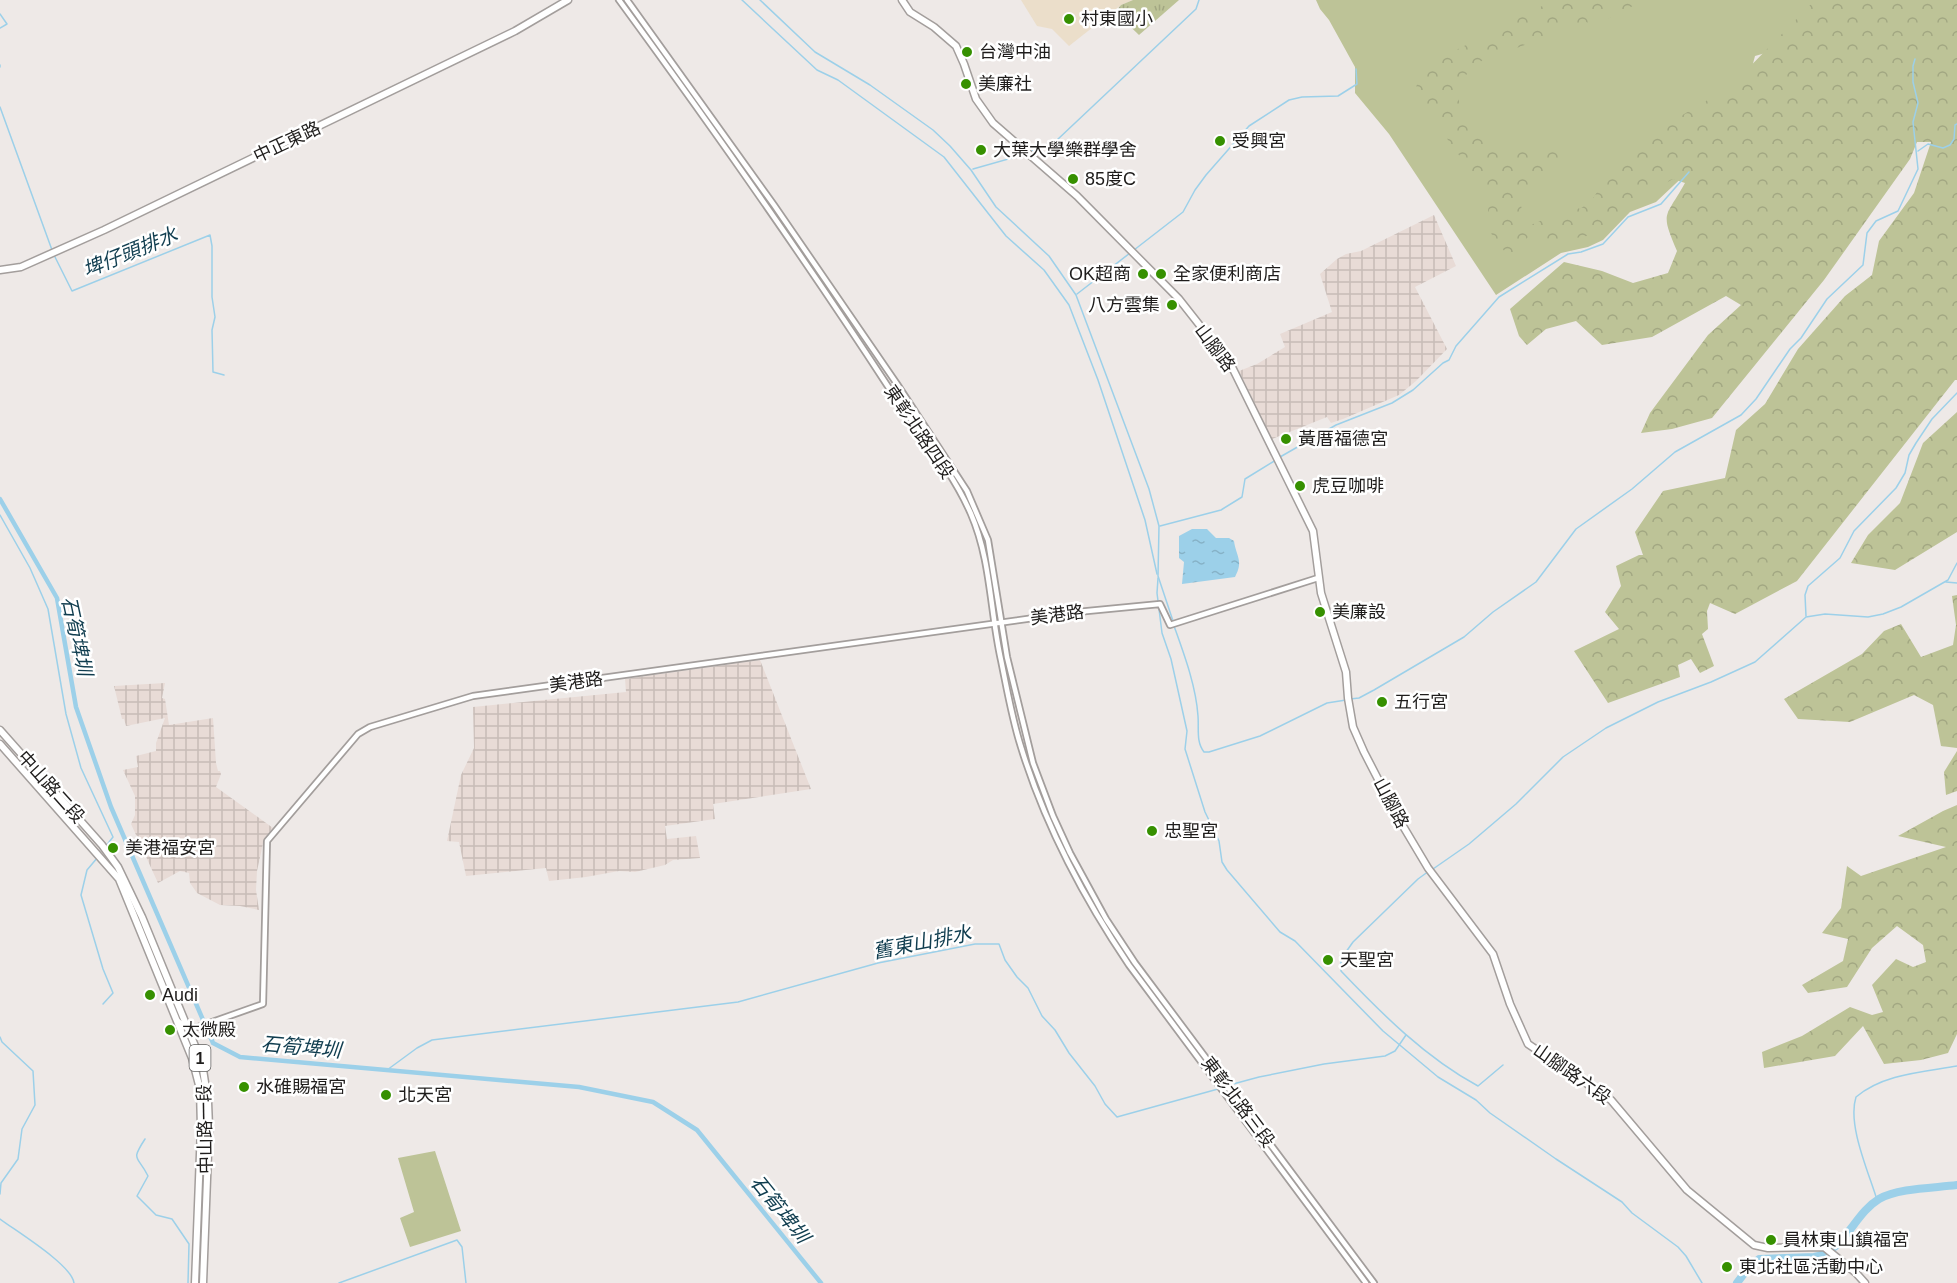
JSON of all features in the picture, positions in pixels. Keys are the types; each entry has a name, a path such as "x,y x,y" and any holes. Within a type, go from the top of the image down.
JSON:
{"main road":[{"name":"中正東路","path":"0,270 21,267 104,230 516,31 568,0"},
{"name":"山腳路","path":"902,0 910,12 934,27 956,46 980,106 993,123 1077,196 1179,299 1231,365 1312,531 1318,578 1346,672 1353,727 1397,816 1433,874"},
{"name":"中山路二段","path":"0,730 108,851"},
{"name":"中山路二段","path":"0,744 99,855"},
{"name":"中山路一段","path":"108,851 142,917 202,1063 209,1127 203,1283"},
{"name":"中山路一段","path":"99,855 118,879 192,1058 200,1089 201,1128 195,1283"},
{"name":"山腳路六段","path":"1433,874 1493,954 1510,1004 1528,1044 1611,1100 1687,1190 1754,1245 1768,1248 1824,1247 1865,1283"}],"street":[{"name":"東彰北路四段","path":"620,0 688,94 870,358 951,478 969,510 982,542 994,623 1019,743 1032,781 1064,855 1099,920"},
{"name":"東彰北路四段","path":"627,0 774,205 968,491 988,540 1009,667 1037,774 1070,854 1106,919"},
{"path":"870,358 876,354"},
{"name":"美港路","path":"186,1027 201,1026 263,1004 267,841 358,734 370,727 473,696 1001,622 1158,604 1170,625 1318,578"},
{"name":"東彰北路三段","path":"1106,919 1142,972 1374,1283"},
{"name":"東彰北路三段","path":"1099,920 1129,965 1366,1283"},
{"path":"176,1019 186,1027"}],"shaded area":[{"name":"村東國小","path":"1021,0 1133,0 1121,5 1069,46 1052,29 1037,26"},
{"path":"1434,215 1456,266 1415,287 1447,349 1399,395 1343,419 1331,423 1327,417 1272,439 1239,371 1257,364 1285,347 1280,334 1332,312 1320,274 1337,259 1346,254 1361,251"},
{"path":"760,660 811,789 713,804 715,819 665,826 667,839 696,836 700,858 673,860 665,865 635,872 619,871 549,881 546,868 466,876 459,842 447,841 461,775 474,748 473,707 626,692 625,679"},
{"path":"165,683 162,698 165,699 169,725 213,718 216,763 221,774 216,787 273,828 264,839 257,871 256,890 259,910 220,905 197,893 190,883 189,873 180,871 158,883 131,824 135,815 135,796 123,770 138,767 136,756 156,751 156,743 165,718 126,726 122,719 114,686"}],"green space":[{"path":"1133,0 1179,0 1139,35 1115,12 1121,5"},
{"path":"1316,0 1827,0 1769,52 1755,56 1747,86 1690,170 1656,202 1630,212 1603,240 1588,247 1561,253 1496,295 1389,134 1355,93 1355,67"},
{"path":"1554,0 1648,0 1585,30 1587,22 1479,62 1464,77 1458,90 1460,112 1497,150 1563,144 1563,159 1521,204 1523,221 1531,225 1574,206 1580,209 1592,200 1613,167 1659,129 1731,86 1815,0 1957,0 1957,380 1797,581 1735,614 1710,603 1707,611 1708,629 1702,634 1714,666 1700,673 1691,659 1678,665 1680,677 1608,703 1574,651 1619,629 1605,612 1621,586 1616,566 1643,555 1635,532 1663,491 1725,478 1736,430 1765,404 1798,349 1845,296 1872,275 1879,241 1914,193 1931,142 1917,142 1910,159 1824,280 1712,418 1672,429 1641,433 1650,413 1708,335 1741,305 1726,296 1652,337 1602,345 1576,321 1546,329 1527,345 1519,336 1510,309 1564,262 1602,271 1633,283 1668,273 1677,251 1668,229 1667,216 1685,183 1673,179 1638,199 1592,235 1565,240 1528,237 1511,260 1487,228 1489,197 1425,108 1416,87 1425,66"},
{"path":"1957,412 1957,532 1895,570 1851,563 1868,535 1900,503 1923,443"},
{"path":"1957,595 1957,748 1941,746 1933,705 1914,695 1850,722 1798,719 1784,699 1862,654 1884,631 1901,624 1921,657 1953,645 1956,625 1952,596"},
{"path":"1957,751 1957,791 1946,795 1944,772"},
{"path":"1957,805 1957,1034 1948,1053 1921,1060 1884,1064 1863,1026 1835,1056 1764,1068 1762,1052 1802,1036 1850,1007 1872,1015 1883,1012 1872,985 1896,959 1913,967 1926,962 1923,945 1897,926 1872,948 1847,987 1808,993 1802,985 1843,961 1848,939 1822,933 1841,908 1847,866 1861,876 1946,847 1898,836"},
{"path":"435,1151 461,1231 410,1247 400,1218 414,1212 398,1158"}],"water":[{"path":"1192,529 1207,529 1216,538 1229,538 1234,541 1239,563 1235,577 1182,584 1184,562 1179,558 1179,536"}],"waterway":[{"path":"742,0 817,70 838,80 944,157 1006,236 1044,270 1069,305 1098,380 1145,520 1157,574"},
{"path":"760,0 815,52 870,85 933,130 971,170 996,207 1049,256 1076,295 1149,489 1159,526 1158,576 1173,621"},
{"path":"1030,152 1057,140 1196,9 1199,0"},
{"name":"埤仔頭排水","path":"0,14 7,24 0,28"},
{"path":"1350,699 1359,698 1374,690 1464,637 1493,612 1536,582 1576,529 1632,489 1675,452 1741,415 1756,399 1827,299 1863,265 1867,233 1876,221 1898,211 1918,169 1913,122 1918,103 1913,82 1915,59"},
{"path":"1134,250 1183,212 1206,175 1249,126 1289,100 1302,97 1338,96 1357,84 1356,69"},
{"name":"埤仔頭排水","path":"0,107 52,250"},
{"path":"1918,151 1928,144 1943,148 1950,145 1954,139 1957,124"},
{"path":"973,169 1026,154"},
{"path":"1280,457 1336,425 1392,403 1413,390 1449,360 1456,346 1499,297 1568,254 1603,244 1628,217 1661,204 1689,172"},
{"name":"埤仔頭排水","path":"54,255 72,291 210,235 215,317 212,330 213,372 224,375"},
{"path":"1077,294 1130,253"},
{"path":"1806,616 1805,595 1808,586 1840,558 1854,531 1896,488 1905,473 1909,455 1916,443 1932,419 1957,393"},
{"path":"1160,526 1221,510 1242,497 1245,479 1276,460"},
{"name":"石筍埤圳","path":"0,499 57,598 76,707 111,807 213,1043 240,1057 579,1087 653,1102 697,1130 821,1283"},
{"path":"0,515 30,568 48,609 66,714 81,768 113,837 106,846"},
{"path":"1433,869 1469,844 1516,804 1563,757 1606,728 1658,702 1755,662 1806,617 1825,614 1868,617 1901,607 1948,580 1957,563"},
{"path":"1158,578 1157,593 1162,633 1171,659 1187,731 1185,749 1205,812 1219,841 1222,862 1227,870 1280,932 1295,941 1383,1031 1438,1077 1476,1100 1490,1113 1622,1202 1632,1213 1678,1247 1702,1283"},
{"path":"1946,582 1957,583"},
{"path":"1174,626 1192,682 1197,705 1199,740 1204,752 1260,736 1327,703 1346,700"},
{"path":"98,857 87,870 81,895 103,969 113,993 103,1004"},
{"path":"1429,871 1353,942 1341,959 1341,971 1423,1049 1459,1075 1478,1086 1503,1065"},
{"name":"舊東山排水","path":"387,1070 432,1040 738,1002 878,963 975,944 999,944 1005,960 1028,988 1042,1016 1055,1030 1105,1104 1117,1117 1218,1089"},
{"name":"舊東山排水","path":"1222,1087 1324,1064 1385,1056 1395,1051 1406,1035"},
{"path":"0,1037 2,1042 33,1071 35,1105 22,1129 18,1159 1,1183 0,1194"},
{"path":"1877,1200 1864,1163 1854,1121 1856,1097 1878,1083 1891,1079 1917,1072 1957,1066"},
{"path":"145,1139 137,1158 148,1176 137,1196 156,1215 172,1219 189,1244 188,1283"},
{"path":"1737,1283 1749,1267 1759,1259 1814,1257 1834,1248 1870,1206 1887,1195 1957,1185"},
{"path":"0,1219 54,1258 64,1267 74,1283"},
{"path":"339,1283 457,1240 462,1247 466,1283"}],"place":[{"name":"村東國小","path":"1069,19"},
{"name":"台灣中油","path":"967,52"},
{"name":"美廉社","path":"966,84"},
{"name":"受興宮","path":"1220,141"},
{"name":"大葉大學樂群學舍","path":"981,150"},
{"name":"85度C","path":"1073,179"},
{"name":"OK超商","path":"1143,274"},
{"name":"全家便利商店","path":"1161,274"},
{"name":"八方雲集","path":"1172,305"},
{"name":"黃厝福德宮","path":"1286,439"},
{"name":"虎豆咖啡","path":"1300,486"},
{"name":"美廉設","path":"1320,612"},
{"name":"五行宮","path":"1382,702"},
{"name":"忠聖宮","path":"1152,831"},
{"name":"美港福安宮","path":"113,848"},
{"name":"天聖宮","path":"1328,960"},
{"name":"Audi","path":"150,995"},
{"name":"太微殿","path":"170,1030"},
{"name":"水碓賜福宮","path":"244,1087"},
{"name":"北天宮","path":"386,1095"},
{"name":"員林東山鎮福宮","path":"1771,1240"},
{"name":"東北社區活動中心","path":"1727,1267"}]}
